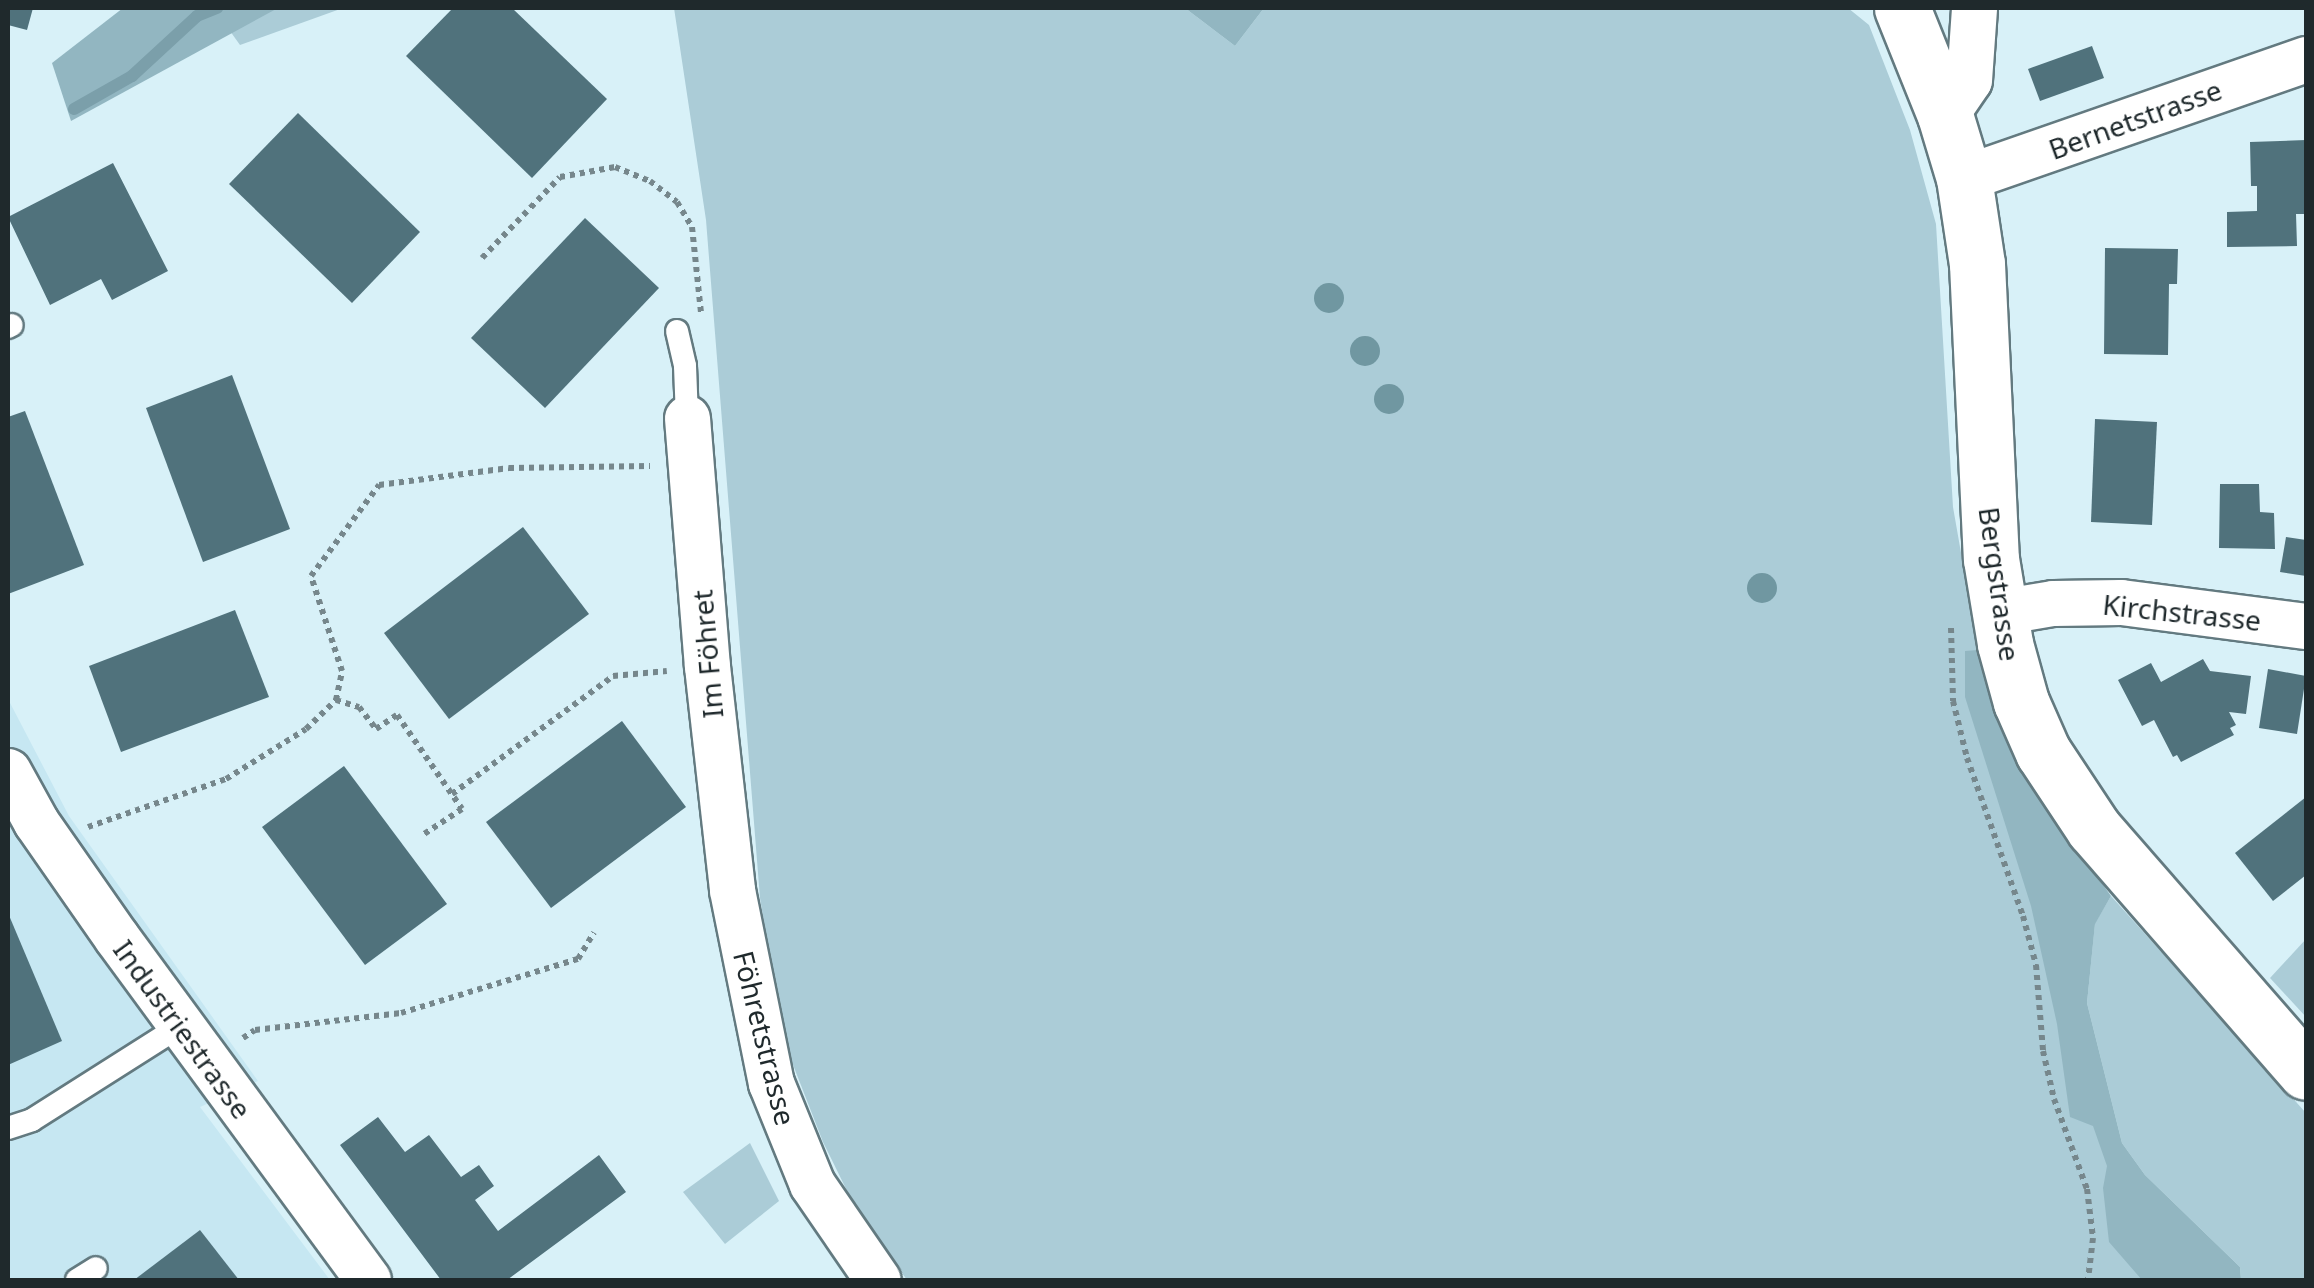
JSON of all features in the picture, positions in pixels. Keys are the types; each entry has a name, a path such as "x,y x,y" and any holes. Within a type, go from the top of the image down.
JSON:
{"street":[{"name":"Bergstrasse","path":"1902,8 1945,114 1964,178 1976,264 1987,505 1998,612 2021,702 2043,752 2073,800 2157,905 2306,1072"},
{"path":"1945,114 1969,80 1974,8"},
{"name":"Bernetstrasse","path":"1964,178 2306,59"},
{"name":"Im Föhret","path":"689,439 707,666 732,890"},
{"name":"Kirchstrasse","path":"1998,612 2053,603 2121,602 2306,626"},
{"name":"Industriestrasse","path":"8,772 52,845 180,1026 368,1280"},
{"name":"Föhretstrasse","path":"732,890 771,1083 788,1135 828,1214 878,1280"}],"lane":[{"path":"676,330 686,366 689,439"},
{"path":"8,1128 32,1120 180,1026"}],"path":[{"path":"482,258 560,177 615,167 650,181 678,202 692,227 702,323"},
{"path":"52,845 91,826 226,779 306,729 336,700 342,671 311,576 379,485 509,468 635,468 689,439"},
{"path":"452,794 613,676 707,666"},
{"path":"336,700 359,707 376,730 396,715 462,809 424,834"},
{"path":"208,1063 255,1030 401,1013 578,960 594,932"}],"shaded area":[{"path":"123,8 278,8 71,121 52,63"},
{"path":"274,8 343,8 240,45 230,31"},
{"path":"674,8 1185,8 1235,46 1264,8 1848,8 1869,25 1910,130 1936,224 1953,507 1978,650 2156,1280 907,1280 855,1207 823,1142 783,1039 760,898 706,220"},
{"path":"1185,8 1264,8 1235,46"},
{"path":"1978,650 2040,796 2111,896 2095,924 2087,1003 2122,1143 2145,1175 2240,1267 2241,1280 2142,1280 2109,1242 2103,1188 2107,1166 2093,1126 2070,1117 2057,1024 2031,906 1965,697 1965,651"},
{"path":"8,699 69,816 258,1081 200,1107 330,1280 8,1280"},
{"path":"2111,896 2306,1113 2306,1280 2241,1280 2240,1267 2145,1175 2122,1143 2087,1003 2095,923"},
{"path":"2306,939 2306,1017 2270,978"},
{"path":"750,1143 779,1201 725,1244 683,1192"}],"building":[{"path":"8,8 33,8 27,30 8,25"},
{"path":"453,8 512,8 607,99 532,178 406,56"},
{"path":"2092,46 2104,78 2040,101 2028,69"},
{"path":"298,113 420,232 352,303 229,184"},
{"path":"2306,140 2306,214 2296,214 2297,246 2227,247 2227,212 2257,211 2257,186 2251,186 2250,142"},
{"path":"113,163 168,271 112,300 101,279 50,305 8,217"},
{"path":"585,218 659,288 545,408 471,338"},
{"path":"2105,248 2178,249 2177,284 2169,284 2168,355 2104,354"},
{"path":"232,375 290,529 203,562 146,408"},
{"path":"25,411 84,565 8,594 8,417"},
{"path":"2095,419 2157,422 2152,525 2091,522"},
{"path":"2220,484 2259,484 2260,512 2274,513 2275,549 2219,548"},
{"path":"523,527 589,614 449,719 384,633"},
{"path":"2286,537 2306,540 2306,576 2280,572"},
{"path":"235,610 269,697 121,752 89,666"},
{"path":"2203,659 2210,671 2251,676 2246,714 2229,712 2236,725 2230,728 2234,735 2181,762 2177,755 2173,757 2154,720 2142,726 2118,680 2151,663 2161,682"},
{"path":"2268,669 2306,676 2297,734 2259,728"},
{"path":"622,721 686,807 551,908 486,822"},
{"path":"344,766 447,904 365,965 262,827"},
{"path":"2306,797 2306,875 2273,901 2235,853"},
{"path":"8,913 62,1041 8,1065"},
{"path":"378,1117 405,1152 429,1135 461,1177 479,1165 494,1186 475,1200 498,1231 599,1155 626,1192 507,1280 441,1280 340,1145"},
{"path":"200,1230 239,1280 134,1280"}],"waterway":[{"path":"74,109 132,76 197,16 217,8"}]}
